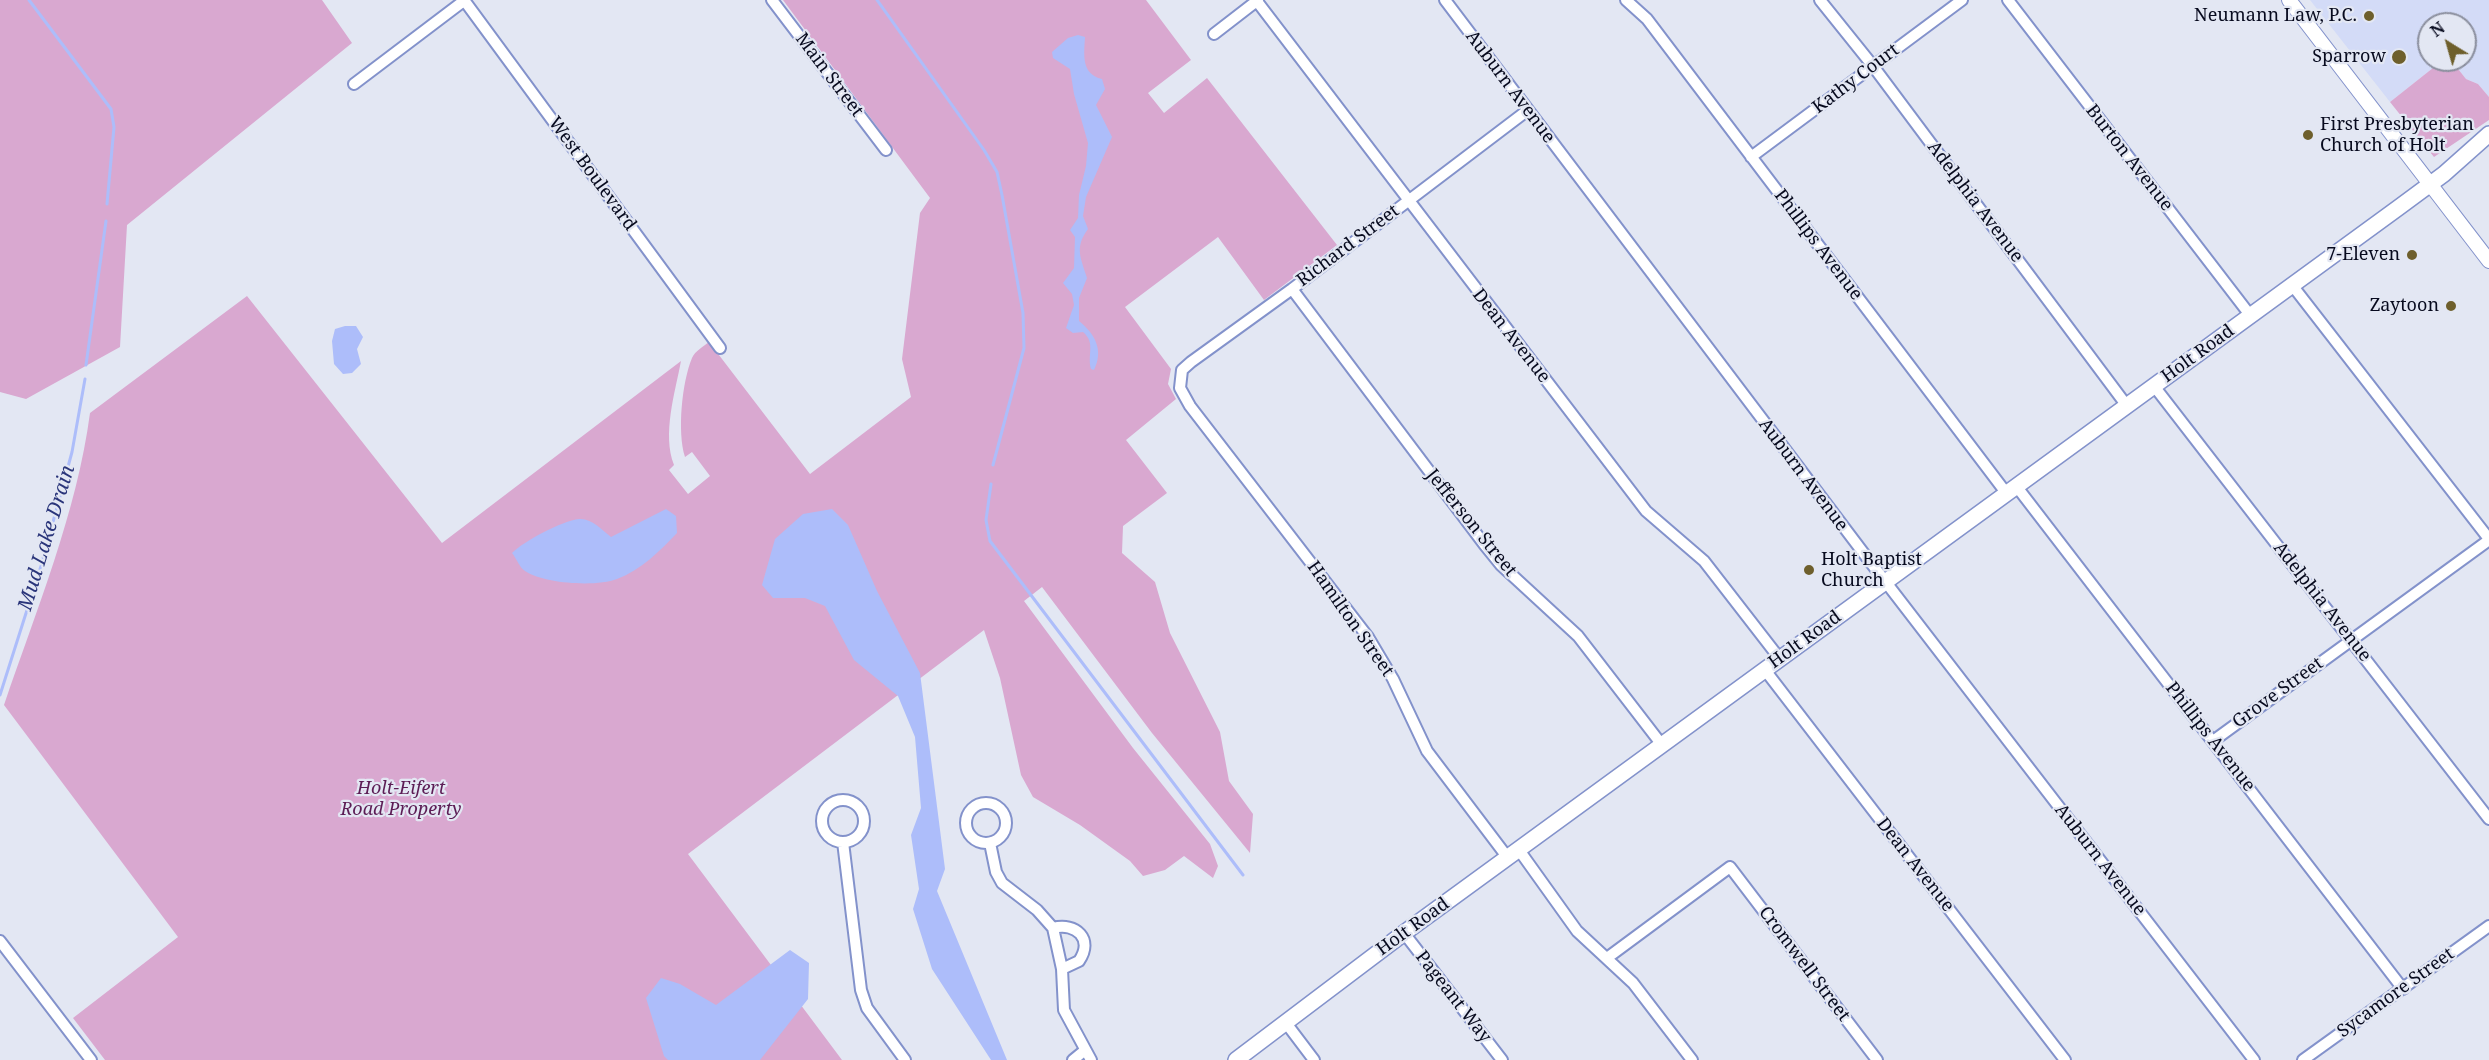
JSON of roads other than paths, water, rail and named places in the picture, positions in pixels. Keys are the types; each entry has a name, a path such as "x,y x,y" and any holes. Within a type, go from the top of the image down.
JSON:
{"main road":[{"name":"Holt Road","path":"1236,1060 1404,933 2430,184 2489,134"}],"street":[{"path":"354,84 465,0"},
{"name":"West Boulevard","path":"465,0 720,348"},
{"name":"Main Street","path":"772,0 886,150"},
{"path":"1214,34 1256,0"},
{"name":"Dean Avenue","path":"1256,0 1646,512 1704,561 1780,659"},
{"name":"Auburn Avenue","path":"1445,0 1885,582 2254,1060"},
{"name":"Phillips Avenue","path":"1626,0 1647,19 1750,157 2213,741 2403,988"},
{"name":"Adelphia Avenue","path":"1820,0 1873,66 2127,406"},
{"name":"Kathy Court","path":"1750,157 1962,0"},
{"name":"Burton Avenue","path":"2008,0 2250,315"},
{"path":"2289,0 2489,261"},
{"name":"Richard Street","path":"1180,388 1182,370 1191,362 1528,111"},
{"path":"2292,285 2489,540"},
{"name":"Jefferson Street","path":"1292,289 1501,565 1578,636 1662,745"},
{"name":"Adelphia Avenue","path":"2154,386 2489,819"},
{"name":"Hamilton Street","path":"1180,388 1190,406 1368,638 1393,679 1427,751 1577,931 1633,983 1692,1060"},
{"name":"Grove Street","path":"2213,741 2489,540"},
{"name":"Dean Avenue","path":"1765,670 2065,1060"},
{"path":"840,800 855,804 863,814 864,823 858,836 843,842 831,839 821,824 827,807 840,800"},
{"path":"843,842 861,990 867,1008 905,1060"},
{"path":"990,843 996,872 1002,883 1037,910 1053,928 1062,969 1064,1010 1088,1055 1073,1060"},
{"name":"Cromwell Street","path":"1607,958 1730,867 1877,1060"},
{"path":"1053,928 1070,926 1084,937 1086,945 1079,961 1062,969"},
{"name":"Sycamore Street","path":"2303,1060 2489,926"},
{"name":"Pageant Way","path":"1404,933 1502,1060"},
{"path":"0,941 91,1060"},
{"path":"1286,1023 1314,1060"}],"water":[{"path":"1078,35 1085,37 1084,57 1087,68 1090,73 1102,79 1105,89 1096,105 1112,137 1086,197 1083,216 1088,229 1080,248 1087,278 1079,298 1079,321 1090,331 1098,349 1094,370 1091,369 1090,345 1087,336 1083,332 1073,333 1066,328 1074,305 1072,294 1063,283 1074,268 1075,237 1070,230 1078,218 1079,195 1086,166 1088,143 1074,94 1070,69 1053,58 1052,52 1068,38"},
{"path":"356,326 363,337 357,349 361,364 352,373 343,374 334,364 332,341 335,329"},
{"path":"666,509 676,516 677,533 642,565 617,579 597,583 571,583 545,579 523,570 512,553 525,543 563,523 579,519 588,520 611,537"},
{"path":"832,509 848,525 877,591 920,673 945,869 937,891 1007,1060 991,1060 932,969 913,909 919,889 911,835 921,808 915,737 898,696 854,660 825,606 805,598 773,598 762,585 775,539 803,514"},
{"path":"790,950 809,963 808,999 760,1060 668,1060 664,1056 646,998 661,978 680,984 716,1005"}],"waterway":[{"path":"29,0 111,109 114,127 107,204"},
{"path":"877,0 984,150 997,172 1023,313 1024,348 993,465"},
{"path":"86,365 106,221"},
{"name":"Mud Lake Drain","path":"0,695 41,566 72,452 85,379"},
{"path":"991,484 986,520 990,541 1243,875"}],"place":[{"name":"Neumann Law, P.C.","path":"2369,16"},
{"name":"Sparrow","path":"2399,57"},
{"name":"First Presbyterian Church of Holt","path":"2308,135"},
{"name":"7-Eleven","path":"2412,255"},
{"name":"Zaytoon","path":"2451,306"},
{"name":"Holt Baptist Church","path":"1809,570"}],"park label":[{"name":"Holt-Eifert Road Property","path":"401,799"}]}
